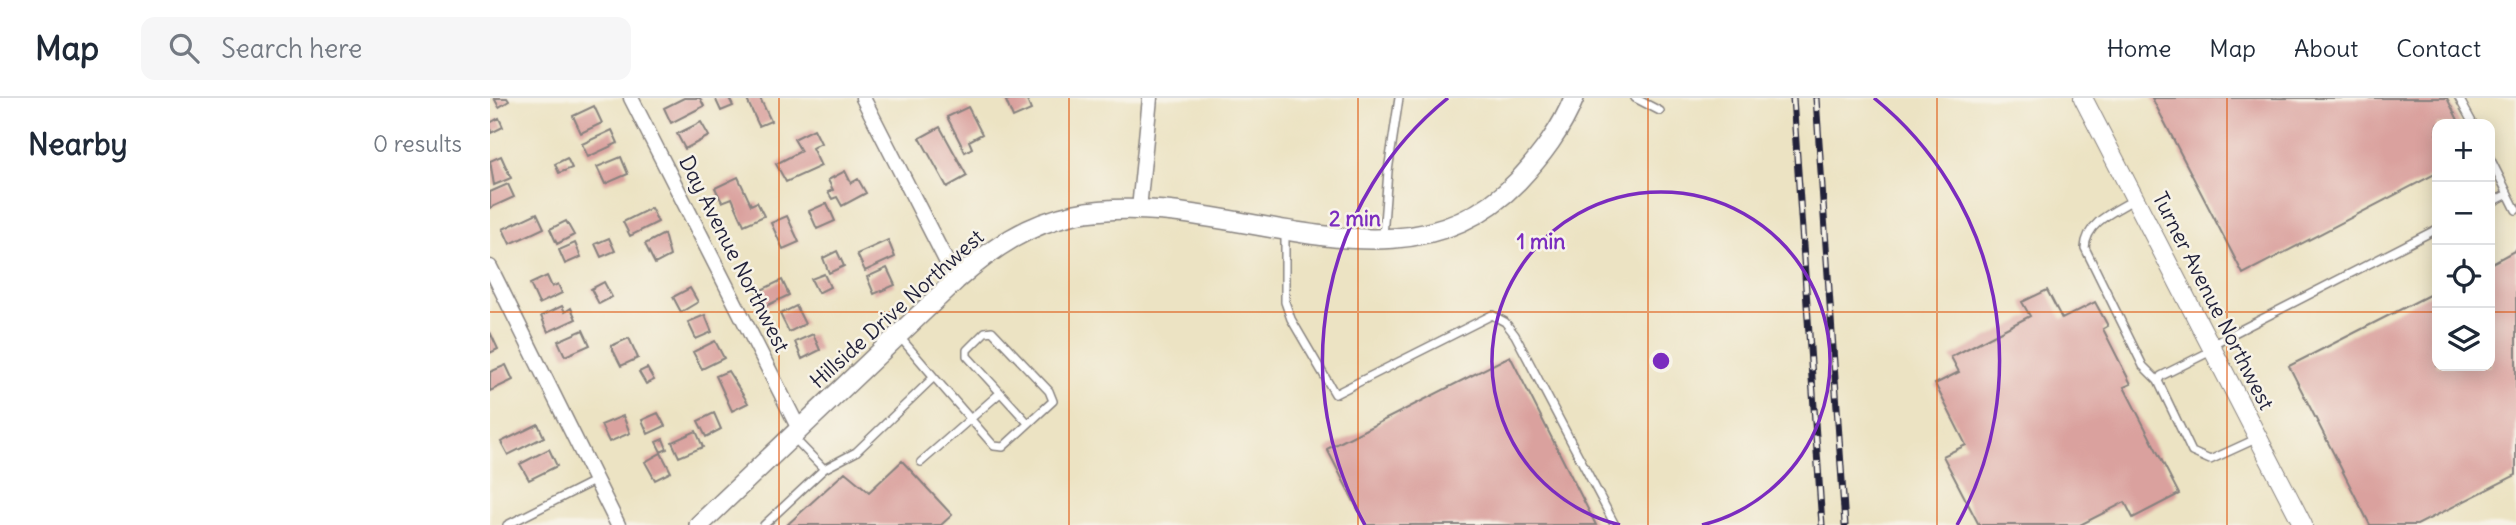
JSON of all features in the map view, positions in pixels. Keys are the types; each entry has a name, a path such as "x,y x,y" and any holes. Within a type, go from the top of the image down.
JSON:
{"main road":[{"name":"Hillside Drive Northwest","path":"699,525 986,254 1037,225 1078,214 1139,209 1186,212 1286,228 1382,239 1431,234 1481,212 1502,198 1535,163 1562,128 1574,98"}],"street":[{"name":"Day Avenue Northwest","path":"631,98 796,433"},
{"path":"863,98 957,280"},
{"path":"1139,209 1150,98"},
{"name":"Turner Avenue Northwest","path":"2083,98 2303,525"},
{"path":"492,276 618,525"}],"lane":[{"path":"1382,239 1388,171 1399,98"},
{"path":"1635,98 1660,111"},
{"path":"2459,98 2470,119"},
{"path":"2495,168 2516,210"},
{"path":"2495,200 2508,194"},
{"path":"2135,200 2102,218 2085,239 2085,248 2143,366 2158,381 2192,452 2200,458 2210,460 2258,438"},
{"path":"1286,228 1285,302 1291,319 1335,394 1492,315 1505,322 1515,335 1615,525"},
{"path":"2158,381 2161,376 2212,347 2432,232"},
{"path":"898,336 994,446 1003,447 1053,401 1049,391 992,331 985,332 967,350 967,356 1028,423"},
{"path":"764,525 824,469 856,452 934,377"},
{"path":"921,462 1000,393"},
{"path":"796,433 824,469"},
{"path":"507,525 596,480"}],"building":[{"path":"494,98 507,98 509,101 499,107"},
{"path":"684,98 700,98 704,106 671,123 664,108"},
{"path":"715,98 729,98 733,106 721,111"},
{"path":"760,98 771,121 759,126 747,100"},
{"path":"1026,98 1031,110 1013,118 1006,101"},
{"path":"2152,98 2447,98 2458,119 2432,119 2432,176 2243,274"},
{"path":"594,106 602,123 581,133 573,116"},
{"path":"968,107 982,134 969,141 972,148 965,152 947,117"},
{"path":"499,118 503,127 491,133 490,123"},
{"path":"701,122 709,136 685,149 677,134"},
{"path":"940,127 967,176 947,187 920,138"},
{"path":"814,129 821,143 812,148 821,166 786,182 776,164 801,151 794,139"},
{"path":"612,130 618,143 588,157 582,144"},
{"path":"501,156 511,178 494,185 490,161"},
{"path":"621,157 628,174 605,184 597,167"},
{"path":"567,158 572,168 559,173 555,164"},
{"path":"845,171 851,183 858,179 866,193 842,206 837,197 832,199 828,192 833,190 828,180"},
{"path":"738,177 751,205 757,202 764,216 744,225 732,198 722,202 715,188"},
{"path":"508,184 514,197 490,208 490,192"},
{"path":"827,203 835,221 817,229 809,211"},
{"path":"651,208 658,222 630,236 623,222"},
{"path":"537,213 544,228 510,244 503,229"},
{"path":"787,216 799,242 783,249 771,223"},
{"path":"566,221 574,235 557,244 550,229"},
{"path":"664,234 670,256 655,264 645,244"},
{"path":"609,238 615,251 601,257 595,244"},
{"path":"888,240 895,257 865,271 857,254"},
{"path":"575,243 581,257 565,264 559,250"},
{"path":"2516,250 2516,475 2417,525 2370,525 2289,366 2432,294 2432,371 2495,371 2495,261"},
{"path":"837,251 844,266 829,273 823,258"},
{"path":"887,268 895,285 874,294 867,277"},
{"path":"824,274 830,287 818,293 811,279"},
{"path":"547,276 552,287 558,284 562,293 539,304 530,284"},
{"path":"782,280 789,295 764,307 757,292"},
{"path":"604,282 612,297 599,304 591,289"},
{"path":"690,288 698,302 681,312 673,297"},
{"path":"2047,290 2062,319 2095,302 2108,326 2103,329 2131,384 2124,387 2179,494 2133,518 2125,502 2080,525 1979,525 1943,456 1966,445 1935,384 1959,372 1951,357 2030,316 2022,302"},
{"path":"562,306 565,312 571,308 576,319 548,332 541,316"},
{"path":"796,306 805,324 789,332 780,314"},
{"path":"705,315 712,332 696,339 688,322"},
{"path":"583,330 590,345 565,356 558,341"},
{"path":"490,332 498,349 490,353"},
{"path":"813,334 820,350 802,359 795,342"},
{"path":"629,338 638,358 621,366 611,346"},
{"path":"715,341 724,358 702,369 693,352"},
{"path":"1510,356 1596,525 1366,525 1327,449"},
{"path":"506,365 513,380 490,391 490,372"},
{"path":"647,368 654,380 646,384 639,372"},
{"path":"728,371 748,403 732,411 716,376"},
{"path":"658,413 665,426 648,434 642,420"},
{"path":"714,413 721,429 706,437 698,421"},
{"path":"623,416 630,433 609,442 601,425"},
{"path":"538,424 544,437 508,455 501,442"},
{"path":"696,431 703,447 679,457 672,442"},
{"path":"663,439 667,449 661,452 656,442"},
{"path":"549,449 557,466 529,480 520,464"},
{"path":"661,453 671,472 655,480 645,462"},
{"path":"902,461 952,515 941,525 787,525 845,472 869,492"}],"railway":[{"path":"1793,98 1822,525"},
{"path":"1816,98 1845,525"}]}
